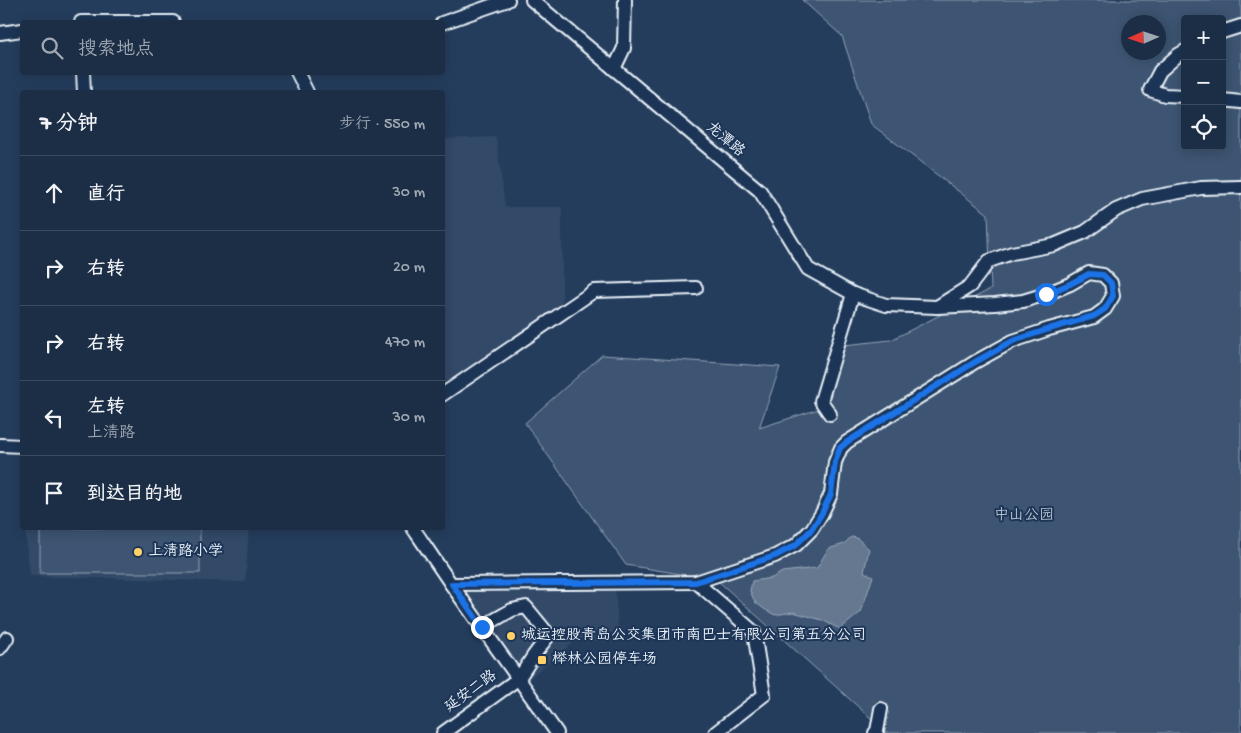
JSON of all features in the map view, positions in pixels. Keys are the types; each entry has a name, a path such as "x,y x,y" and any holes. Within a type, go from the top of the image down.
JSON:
{"street":[{"path":"445,22 508,0"},
{"name":"龙潭路","path":"532,0 760,191 808,269 853,294 886,305 937,307 1023,301 1046,294 1089,274 1103,275 1111,283 1113,296 1105,309 1094,316 1013,341 975,362 847,442 840,448 835,462 831,494 822,513 812,529 796,545 775,556 696,582"},
{"path":"614,69 624,48 625,0"},
{"path":"1226,31 1241,26"},
{"path":"0,33 20,30"},
{"path":"1181,53 1160,71 1150,90 1165,95 1181,96"},
{"path":"83,75 84,90"},
{"path":"302,75 306,90"},
{"path":"1226,100 1241,102"},
{"path":"937,307 970,286 990,261 1012,253 1054,245 1070,239 1085,232 1116,210 1142,199 1201,188 1241,187"},
{"path":"445,393 594,291 696,288"},
{"path":"830,414 821,400 853,294"},
{"path":"0,445 20,446"},
{"path":"415,530 557,733"},
{"path":"452,584 696,582 754,632 764,695 715,733"},
{"path":"482,627 512,610 526,606 548,635 519,678"},
{"name":"延安二路","path":"443,733 519,678"},
{"path":"875,733 881,709"}],"shaded area":[{"path":"496,137 505,207 562,207 562,304 445,384 445,139"},
{"name":"上清路小学","path":"25,530 249,530 245,582 30,576"},
{"path":"851,537 857,538 869,549 864,572 873,576 861,612 840,629 822,620 793,612 775,615 755,602 750,591 752,581 772,578 782,572 817,568 828,549 844,544"},
{"name":"榉林公园停车场","path":"615,586 619,642 577,640 527,680 460,589"}],"green space":[{"name":"中山公园","path":"802,0 1241,0 1241,733 885,733 884,730 717,580 626,565 525,423 602,355 780,367 759,428 825,407 844,345 891,340 991,289 988,214 871,124 842,36"},
{"name":"上清路小学","path":"40,530 200,530 200,573 40,573"}],"place":[{"name":"上清路小学","path":"138,552"},
{"name":"城运控股青岛公交集团市南巴士有限公司第五分公司","path":"511,636"},
{"name":"榉林公园停车场","path":"542,660"}],"route":[{"path":"482,627 452,584 696,582 775,556 796,545 812,529 822,513 831,494 835,462 840,448 847,442 975,362 1013,341 1094,316 1105,309 1113,296 1111,283 1103,275 1089,274 1046,294"}]}
